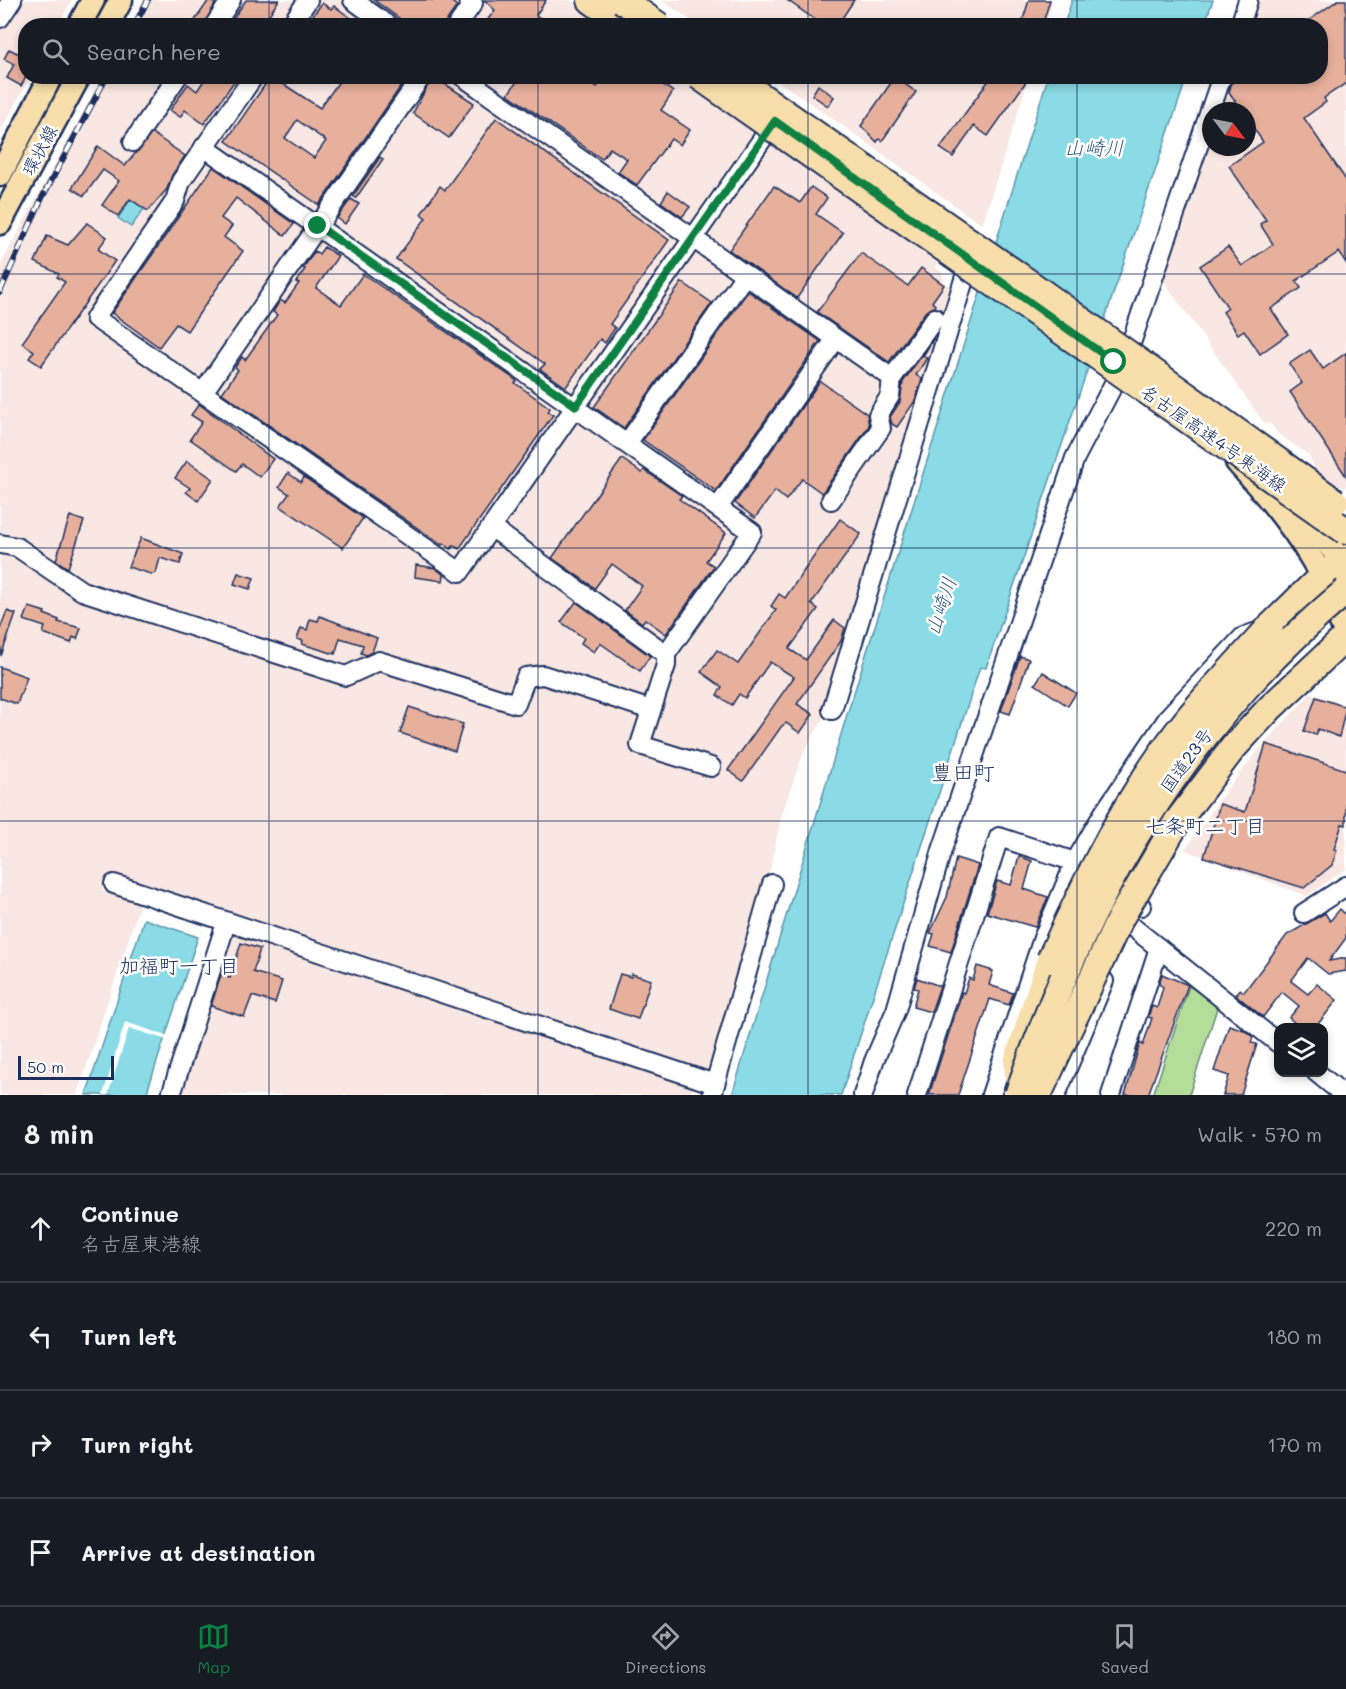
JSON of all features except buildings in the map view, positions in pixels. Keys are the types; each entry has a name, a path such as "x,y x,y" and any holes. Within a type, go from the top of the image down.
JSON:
{"highway":[{"path":"591,0 628,11 642,18"},
{"name":"名古屋高速4号東海線","path":"710,84 1346,531"},
{"name":"名古屋高速4号東海線","path":"743,84 1026,281 1346,510"},
{"path":"1027,1094 1017,1062 1050,960 1101,851 1159,757 1192,713 1270,627 1339,567"},
{"name":"国道23号","path":"1027,1094 1042,1026 1071,959 1117,864 1162,792 1233,699 1306,625 1346,591"},
{"name":"国道23号","path":"1027,1094 1131,869 1175,801 1208,754 1268,684 1346,611"},
{"path":"1027,1094 1121,917 1177,822 1233,748 1346,636"}],"main road":[{"path":"83,18 93,0"},
{"path":"111,18 120,0"},
{"path":"603,0 628,11"},
{"name":"環状線","path":"0,175 47,84"},
{"name":"環状線","path":"0,223 75,84"},
{"path":"723,84 1120,360 1211,432 1267,495 1339,567 1346,636"},
{"path":"742,84 977,261"}],"street":[{"path":"0,18 12,0"},
{"path":"219,18 231,0"},
{"path":"296,18 308,0"},
{"path":"353,0 378,18"},
{"path":"462,18 472,3 468,0"},
{"path":"1242,18 1248,0"},
{"path":"133,142 173,84"},
{"path":"248,84 181,181 175,201 95,318 204,391 460,572 775,121"},
{"path":"204,391 416,84"},
{"path":"473,84 892,378"},
{"path":"863,1095 874,1061 896,1010 942,850 1003,677 1075,458 1120,360 1219,84"},
{"path":"204,147 628,442 752,532 666,654 666,665 640,745 711,767"},
{"path":"832,710 977,261"},
{"path":"628,442 745,276"},
{"path":"831,501 881,428 878,415 890,396 892,378 935,318"},
{"path":"719,506 835,340"},
{"path":"491,527 666,654"},
{"path":"0,544 17,547 82,591 346,676 379,661 516,704 526,676 543,675 651,710"},
{"path":"991,1095 1042,938 1075,862 1103,814 1170,715 1215,664 1244,637 1270,627"},
{"path":"1056,1095 1130,925 1141,906 1203,806 1239,758 1278,714 1299,682"},
{"path":"917,1095 999,837 1075,862 1141,906"},
{"path":"114,884 714,1089 772,884"},
{"path":"1304,913 1346,886"},
{"path":"171,1095 226,923"},
{"path":"1130,925 1274,1040"},
{"path":"1111,1095 1159,948"},
{"path":"1322,1077 1344,1095"}],"shaded area":[{"path":"0,0 72,0 62,18 18,18 18,84 26,84 0,132"},
{"path":"143,0 227,0 214,18 134,18"},
{"path":"236,0 569,0 596,18 224,18"},
{"path":"661,0 1053,0 1047,18 688,18"},
{"path":"1253,0 1346,0 1346,489 1316,472 1309,455 1278,434 1270,423 1264,423 1160,276 1202,152 1202,156 1256,156 1256,102 1219,102 1225,84 1328,84 1328,18 1247,18"},
{"path":"98,84 689,84 939,259 935,267 942,273 945,283 957,292 828,710 803,754 782,813 767,884 711,1069 703,1075 107,876 102,891 140,904 77,1095 0,1095 0,266"},
{"path":"782,84 1027,84 982,225"},
{"path":"1311,693 1346,705 1346,869 1307,896 1185,850 1222,796 1261,747"},
{"path":"232,933 693,1086 691,1095 179,1095"}],"green space":[{"path":"1189,986 1218,1005 1189,1095 1153,1095"}],"water":[{"path":"1072,0 1213,0 1207,18 1066,18"},
{"name":"山崎川","path":"1046,84 1185,84 986,668 980,667 841,1095 732,1095 846,718"},
{"path":"131,199 144,209 131,227 118,218"},
{"path":"144,919 198,937 146,1095 86,1095"}],"pier":[{"path":"125,1022 168,1036 167,1040 129,1028 108,1095 103,1095"}],"railway":[{"path":"138,18 148,0"},
{"path":"0,292 42,198 103,84"}],"district":[{"name":"豊田町","path":"963,771"},
{"name":"七条町二丁目","path":"1205,825"},
{"name":"加福町一丁目","path":"179,965"}],"route":[{"path":"318,226 576,406 775,121 1114,362"}]}
